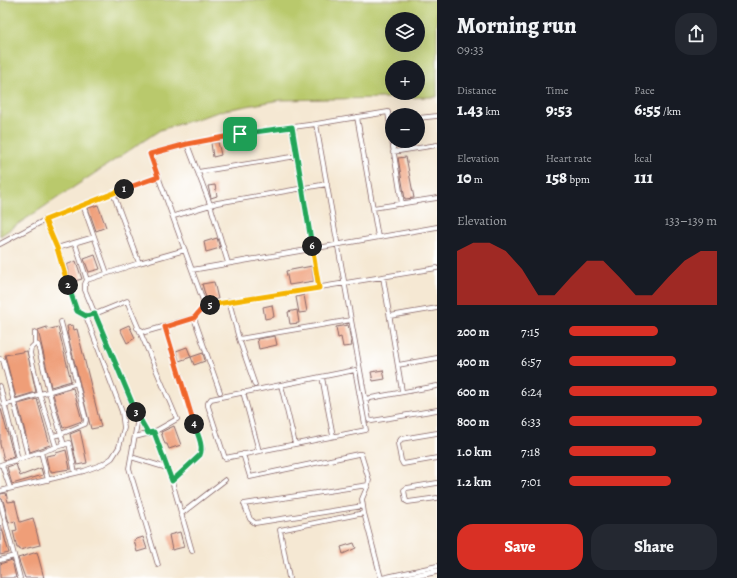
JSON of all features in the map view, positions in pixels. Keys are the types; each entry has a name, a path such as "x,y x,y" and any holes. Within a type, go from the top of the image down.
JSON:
{"street":[{"path":"204,306 184,250 174,216 150,154 187,144 240,134 316,124 385,112"},
{"path":"425,117 437,116"},
{"path":"357,117 378,237"},
{"path":"316,124 369,419 371,421 437,410"},
{"path":"292,127 319,288"},
{"path":"187,144 210,204 228,263"},
{"path":"393,152 437,145"},
{"path":"393,148 402,204"},
{"path":"198,172 297,156"},
{"path":"0,244 45,220 158,177"},
{"path":"174,216 210,204 327,184"},
{"path":"113,193 139,262"},
{"path":"373,208 437,198"},
{"path":"83,205 107,273"},
{"path":"0,491 75,473 103,464 112,458 119,447 124,428 122,412 86,316 77,311 57,248 45,220"},
{"path":"192,270 437,227"},
{"path":"57,248 94,237"},
{"path":"75,243 87,280 85,290 138,418 148,433"},
{"path":"87,280 139,262 184,250"},
{"path":"137,328 145,332 165,327 194,318 204,306 229,301 319,288 437,268"},
{"path":"383,277 402,391"},
{"path":"86,316 95,314 127,301 137,328 177,419 154,432 136,437"},
{"path":"229,301 239,339 254,384"},
{"path":"390,316 437,308"},
{"path":"194,318 220,392"},
{"path":"239,339 351,320"},
{"path":"52,436 85,424 86,420 61,322"},
{"path":"165,327 202,449 200,455 172,481"},
{"path":"34,332 35,344 38,345 64,445"},
{"path":"35,344 31,348 30,353 40,395 56,447"},
{"path":"398,365 437,358"},
{"path":"0,359 3,360 28,456"},
{"path":"355,370 366,430 226,458 208,403 209,401 214,398 281,385 355,370"},
{"path":"322,377 333,436"},
{"path":"4,405 77,383"},
{"path":"281,385 295,444"},
{"path":"0,386 18,460"},
{"path":"365,399 402,391 437,386"},
{"path":"243,392 259,451"},
{"path":"138,418 136,437 129,468 158,565"},
{"path":"154,432 172,481 192,551"},
{"path":"437,433 402,439 399,440 398,444 403,464 437,458"},
{"path":"10,488 1,465 68,443 75,473"},
{"path":"41,452 48,480"},
{"path":"243,454 250,477 360,454 363,458 369,480 362,499 364,513 381,578 437,566"},
{"path":"132,457 167,468"},
{"path":"181,514 225,480"},
{"path":"437,483 406,488 404,490 406,501 408,502 437,498"},
{"path":"363,506 255,523 250,519 244,504 368,485"},
{"path":"0,501 2,516 20,578"},
{"path":"289,578 280,530 364,513"},
{"path":"0,560 14,556"},
{"path":"406,578 437,571"}],"green space":[{"path":"0,0 437,0 437,97 425,97 425,60 385,60 385,98 280,100 225,110 160,130 0,236"}],"building":[{"path":"218,142 221,155 213,157 211,143"},
{"path":"406,157 414,198 405,199 398,158"},
{"path":"215,185 217,196 211,198 208,186"},
{"path":"98,205 106,227 96,231 88,208"},
{"path":"217,238 220,248 206,252 204,242"},
{"path":"95,255 100,269 89,272 84,259"},
{"path":"76,261 82,279 71,282 66,265"},
{"path":"312,266 314,281 289,285 286,271"},
{"path":"214,282 218,299 207,301 202,284"},
{"path":"304,295 307,312 299,313 296,297"},
{"path":"272,305 274,317 265,319 263,307"},
{"path":"297,310 299,323 290,324 288,312"},
{"path":"73,325 74,330 77,329 101,427 91,429 67,332 67,326"},
{"path":"129,325 135,338 127,343 120,329"},
{"path":"348,325 352,346 343,347 341,337 338,338 336,327"},
{"path":"47,327 47,330 58,327 71,381 51,387 38,330"},
{"path":"275,336 277,345 259,349 257,339"},
{"path":"187,347 191,357 179,361 176,351"},
{"path":"27,351 36,392 16,398 5,355"},
{"path":"203,353 205,361 194,365 191,357"},
{"path":"383,370 385,379 373,381 371,372"},
{"path":"73,388 82,421 63,428 53,394"},
{"path":"37,399 50,445 30,452 18,404"},
{"path":"1,409 14,457 4,460 0,444"},
{"path":"174,426 181,445 169,449 167,444 165,444 161,432"},
{"path":"80,430 87,463 77,465 70,434"},
{"path":"66,450 70,469 51,472 51,470 49,470 46,456 57,454 56,453"},
{"path":"16,464 20,476 41,468 43,475 12,484 7,467"},
{"path":"6,493 8,502 15,501 20,522 33,518 40,545 20,550 17,548 13,531 17,530 15,521 9,523 3,500 0,498 0,494"},
{"path":"1,525 9,553 0,555 0,526"},
{"path":"180,532 184,547 172,550 169,535"},
{"path":"143,537 147,549 137,552 134,540"},
{"path":"354,543 356,548 343,554 341,547"},
{"path":"37,552 44,578 25,578 18,558"},
{"path":"12,560 16,578 0,578 0,564"}],"route":[{"path":"292,127 319,288 204,306 194,318 165,327 202,449 200,455 172,481 154,432 148,433 138,418 95,314 86,316 77,311 57,248 45,220 158,177 150,154 187,144 240,134 292,127"}]}
